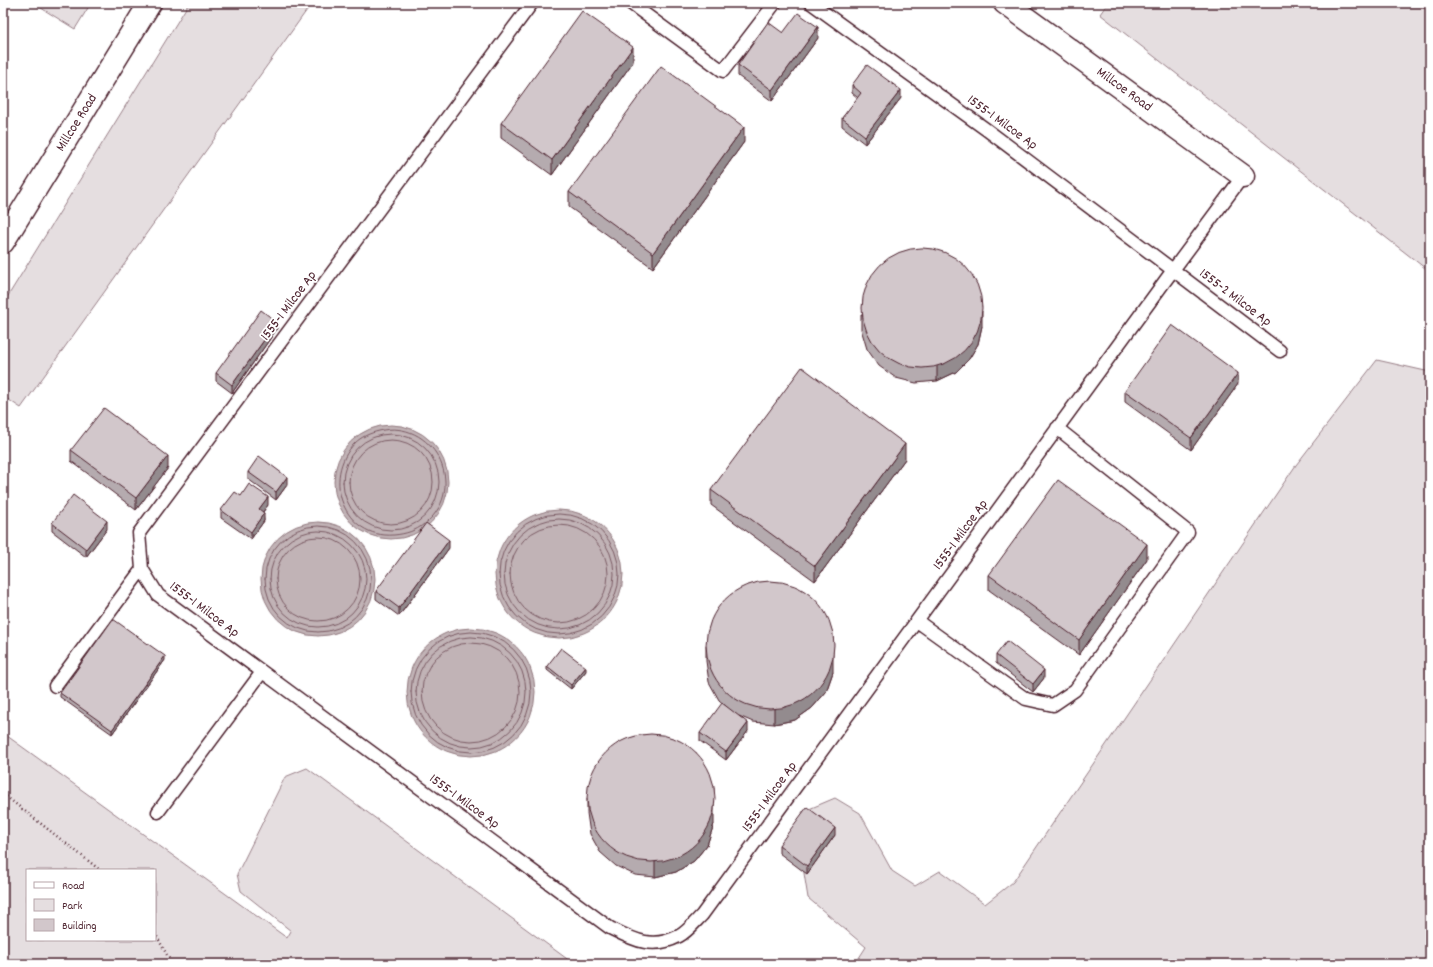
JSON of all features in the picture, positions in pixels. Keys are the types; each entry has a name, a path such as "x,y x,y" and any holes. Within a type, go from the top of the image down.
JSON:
{"street":[{"name":"Millcoe Road","path":"3,242 150,3"},
{"name":"Millcoe Road","path":"1005,3 1243,176"}],"lane":[{"name":"1555-1 Milcoe Ap","path":"532,3 139,533 142,569 158,595 610,928 634,940 658,944 680,936 702,916 1057,428 1243,176"},
{"path":"630,3 724,71 775,3"},
{"name":"1555-1 Milcoe Ap","path":"811,3 987,130 1173,270"},
{"name":"1555-2 Milcoe Ap","path":"1173,270 1280,351"},
{"path":"917,621 1026,699 1053,705 1074,690 1079,684 1188,532 1057,428"},
{"path":"55,686 142,569"},
{"path":"158,812 262,672"}],"path":[{"path":"3,794 99,869"},
{"path":"156,935 172,964"}],"green space":[{"path":"33,3 91,3 75,29"},
{"path":"189,3 312,3 21,408 3,396 3,304"},
{"path":"1108,3 1430,3 1430,272 1100,14"},
{"path":"1377,360 1430,372 1430,964 855,964 866,947 808,898 802,861 810,839 802,812 835,798 860,813 892,871 915,886 940,871 985,904 1013,882 1296,465"},
{"path":"3,733 287,938 291,931 241,891 237,874 285,777 307,768 574,964 3,964"}],"water":[{"path":"391,425 413,429 432,441 444,460 448,482 444,504 432,523 413,535 391,539 369,535 350,523 338,504 334,482 338,460 350,441 369,429"},
{"path":"559,510 583,515 604,529 618,550 623,574 618,598 604,619 583,633 559,638 535,633 514,619 500,598 495,574 500,550 514,529 535,515"},
{"path":"318,522 340,526 359,538 371,557 375,579 371,601 359,620 340,632 318,636 296,632 277,620 265,601 261,579 265,557 277,538 296,526"},
{"path":"471,628 495,633 516,647 530,668 535,692 530,716 516,737 495,751 471,756 447,751 426,737 412,716 407,692 412,668 426,647 447,633"}],"building":[{"path":"582,11 633,47 552,160 501,123"},
{"path":"798,13 818,27 772,90 738,65 768,22 783,33"},
{"path":"867,65 901,90 865,136 842,118 861,93 852,85"},
{"path":"661,66 744,127 653,253 569,192"},
{"path":"922,248 934,249 945,253 955,258 964,266 972,275 977,285 981,296 981,320 977,331 972,341 964,350 955,358 945,363 934,367 922,368 910,367 899,363 889,358 880,350 872,341 867,331 863,320 862,308 863,296 867,285 872,275 880,266 889,258 899,253 910,249"},
{"path":"261,310 277,322 232,385 216,373"},
{"path":"1172,325 1238,373 1191,438 1125,391"},
{"path":"802,367 905,444 815,566 711,490"},
{"path":"104,408 168,456 136,498 71,450"},
{"path":"259,456 287,477 276,492 248,472"},
{"path":"1058,480 1147,544 1079,640 989,575"},
{"path":"249,484 268,497 259,509 264,513 251,532 221,510 235,492 241,496"},
{"path":"73,495 107,521 86,549 52,523"},
{"path":"426,523 449,540 399,608 376,591"},
{"path":"770,581 794,586 815,600 829,621 834,645 829,669 815,690 794,704 770,709 746,704 725,690 711,669 706,645 711,621 725,600 746,586"},
{"path":"113,619 165,656 112,730 60,693"},
{"path":"1007,641 1044,670 1033,684 996,655"},
{"path":"561,648 586,667 571,685 547,666"},
{"path":"722,703 748,723 726,752 700,733"},
{"path":"651,734 675,739 696,753 710,774 715,798 710,822 696,843 675,857 651,862 627,857 606,843 592,822 587,798 592,774 606,753 627,739"},
{"path":"807,807 835,828 807,866 779,845"}]}
